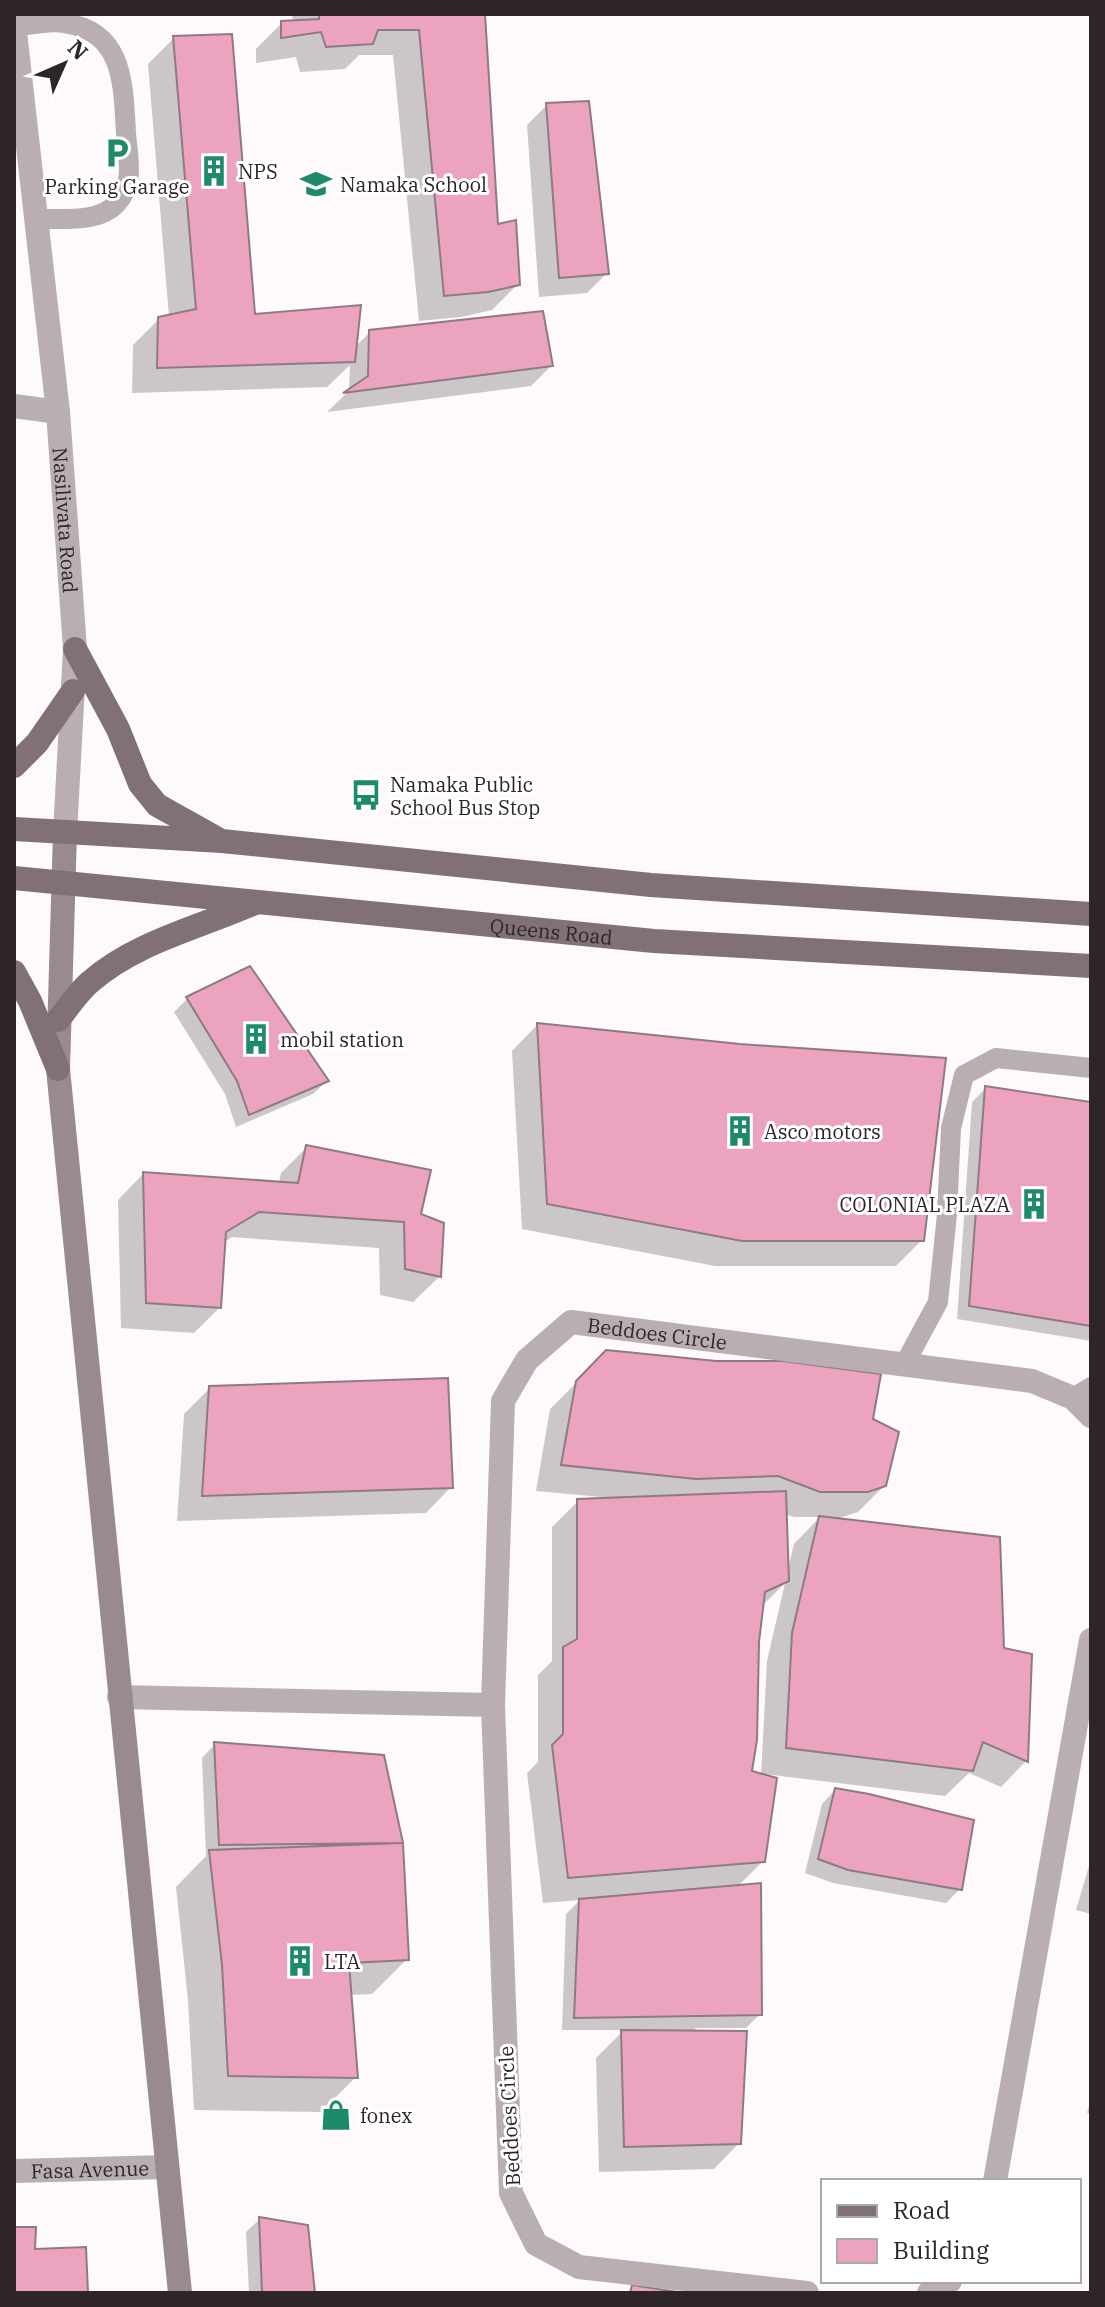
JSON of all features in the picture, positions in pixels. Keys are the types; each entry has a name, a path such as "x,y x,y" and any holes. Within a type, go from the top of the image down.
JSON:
{"main road":[{"path":"75,649 118,729 140,784 157,805 222,841"},
{"path":"14,766 37,743 73,691"},
{"path":"14,829 222,841 651,885 1091,914"},
{"name":"Nasilivata Road","path":"65,833 58,1069 180,2293"},
{"name":"Queens Road","path":"14,878 654,941 1091,966"},
{"path":"58,1020 88,983 113,966 152,944 260,901"},
{"path":"14,972 30,1001 58,1069"}],"street":[{"name":"Nasilivata Road","path":"15,25 58,412 75,649 65,833"},
{"path":"14,406 58,412"},
{"name":"Beddoes Circle","path":"807,2293 579,2267 536,2244 511,2193 493,1705 503,1401 527,1360 571,1322 1032,1381 1082,1393 1091,1416"},
{"path":"995,2179 1091,1640"},
{"path":"119,1697 493,1705"},
{"name":"Fasa Avenue","path":"14,2171 167,2167"},
{"path":"929,2293 946,2283"}],"lane":[{"path":"15,25 63,22 84,28 113,52 121,72 130,181 116,204 97,216 35,219"},
{"path":"904,1365 938,1302 947,1214 951,1128 964,1075 996,1058 1091,1068"}],"building":[{"path":"319,14 485,14 498,224 516,220 520,285 444,296 419,30 378,30 373,44 326,47 321,32 281,38 281,21 319,19"},
{"name":"NPS","path":"232,34 255,314 361,305 355,362 157,368 158,317 196,309 173,36"},
{"path":"589,101 609,274 559,278 546,103"},
{"path":"543,311 553,366 343,393 368,376 369,330"},
{"name":"mobil station","path":"250,966 329,1081 249,1115 237,1081 186,997"},
{"name":"Asco motors","path":"537,1023 740,1044 946,1058 924,1241 742,1241 547,1204"},
{"name":"COLONIAL PLAZA","path":"985,1086 1091,1102 1091,1326 969,1306"},
{"path":"306,1145 431,1170 421,1214 444,1223 441,1277 405,1269 404,1222 259,1212 226,1232 221,1308 146,1303 143,1172 298,1183"},
{"path":"606,1350 716,1361 783,1361 881,1374 873,1419 899,1432 886,1486 868,1492 820,1492 778,1476 696,1479 561,1465 576,1381"},
{"path":"448,1378 453,1488 202,1496 209,1386"},
{"path":"786,1491 789,1581 765,1592 759,1642 757,1740 752,1771 777,1778 765,1862 568,1878 552,1745 563,1734 563,1647 577,1639 577,1499"},
{"path":"819,1516 1000,1537 1004,1648 1032,1654 1028,1762 983,1742 973,1771 786,1748 792,1633"},
{"path":"214,1742 384,1755 403,1843 219,1845"},
{"path":"835,1788 974,1820 962,1890 848,1870 818,1859"},
{"name":"LTA","path":"403,1843 409,1960 349,1963 358,2078 228,2076 222,1965 209,1850"},
{"path":"761,1883 762,2015 574,2018 579,1899"},
{"path":"621,2030 747,2031 741,2144 624,2147"},
{"path":"259,2217 308,2225 315,2293 262,2293"},
{"path":"14,2227 36,2227 35,2249 86,2247 88,2293 14,2293"},
{"path":"632,2285 684,2293 630,2293"}],"place":[{"name":"Parking Garage","path":"117,153"},
{"name":"NPS","path":"214,171"},
{"name":"Namaka School","path":"316,184"},
{"name":"Namaka Public School Bus Stop","path":"366,795"},
{"name":"mobil station","path":"256,1039"},
{"name":"Asco motors","path":"740,1131"},
{"name":"COLONIAL PLAZA","path":"1034,1204"},
{"name":"LTA","path":"300,1961"},
{"name":"fonex","path":"336,2115"}]}
